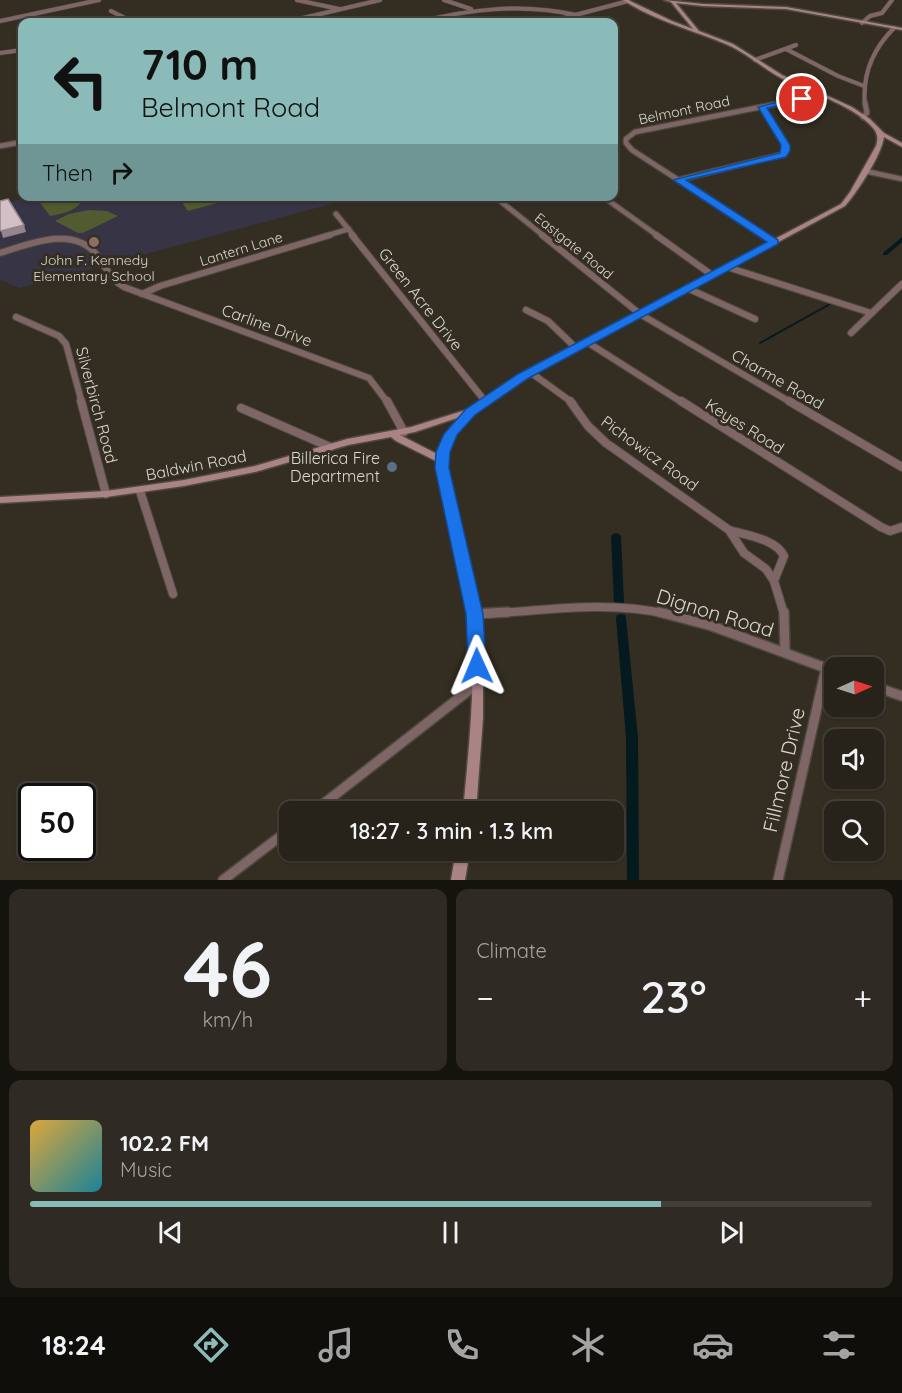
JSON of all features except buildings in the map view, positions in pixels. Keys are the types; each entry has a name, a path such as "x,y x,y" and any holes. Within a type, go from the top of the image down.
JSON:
{"main road":[{"path":"666,0 703,5 780,7 902,30"},
{"path":"626,1 726,43 780,76 863,117 879,132 902,147"},
{"path":"672,1 688,27"},
{"path":"470,801 478,648 475,614 441,460 444,445 454,428 464,417 483,403 530,372 843,205 852,196 879,146 881,138 879,132"},
{"path":"879,146 902,147"},
{"name":"Baldwin Road","path":"0,500 140,491 255,469 330,447 404,432 439,422 483,403"},
{"path":"393,434 399,440 441,460"},
{"path":"458,880 461,861"}],"street":[{"path":"0,21 99,0"},
{"path":"297,0 342,9"},
{"path":"303,18 381,0"},
{"path":"444,0 471,9"},
{"path":"862,23 866,18 882,13 892,0"},
{"path":"564,18 626,1"},
{"path":"434,18 471,9 511,5 553,9 576,15"},
{"path":"111,11 125,18"},
{"path":"863,117 867,113 863,100 868,66 882,41 894,28"},
{"path":"754,60 796,45"},
{"path":"786,49 838,76 864,86"},
{"path":"0,52 18,50"},
{"name":"Belmont Road","path":"774,242 629,147 626,143 627,137 640,131 822,95"},
{"path":"678,180 783,155 786,151 785,145 762,107"},
{"path":"0,146 18,143"},
{"path":"865,171 902,179"},
{"name":"Eastgate Road","path":"500,201 640,314"},
{"path":"609,201 712,275"},
{"name":"Green Acre Drive","path":"336,214 483,403"},
{"name":"Lantern Lane","path":"142,294 160,286 349,229"},
{"name":"Carline Drive","path":"0,253 49,240 72,238 88,244 115,282 366,376 383,394 404,432"},
{"path":"727,267 871,313"},
{"path":"851,333 902,284"},
{"path":"687,288 755,319"},
{"path":"526,310 549,321 576,348"},
{"name":"Charme Road","path":"640,314 902,467"},
{"name":"Silverbirch Road","path":"16,316 59,336 66,344 106,494"},
{"name":"Keyes Road","path":"587,342 881,527 890,531 902,527"},
{"name":"Pichowicz Road","path":"530,372 573,403 588,426 606,443 729,530 776,545 781,549 784,556 774,581"},
{"path":"241,408 330,447"},
{"path":"140,491 173,594"},
{"name":"Pichowicz Road","path":"729,530 744,553 766,569 774,581 785,614 787,635 785,653"},
{"name":"Dignon Road","path":"475,614 638,609 699,622 824,668"},
{"path":"327,801 477,684"},
{"path":"884,690 902,696"},
{"name":"Fillmore Drive","path":"778,880 824,694"},
{"path":"223,880 279,837"}],"shaded area":[{"name":"John F. Kennedy Elementary School","path":"18,200 342,201 20,288 0,280 0,205"}],"green space":[{"path":"39,201 82,201 65,213 50,216"},
{"path":"185,201 221,202 188,211 183,204"},
{"path":"89,210 107,211 118,216 83,233 78,233 55,221 69,214"}],"waterway":[{"path":"885,254 902,239"},
{"path":"760,343 830,304"},
{"path":"616,536 619,602"},
{"path":"621,618 632,738 633,880"}],"place":[{"name":"John F. Kennedy Elementary School","path":"94,242"},
{"name":"Billerica Fire Department","path":"392,467"}],"route":[{"path":"477,666 475,614 442,468 444,445 464,417 523,376 774,242 678,180 783,155 786,151 785,145 762,107 802,99"}]}
